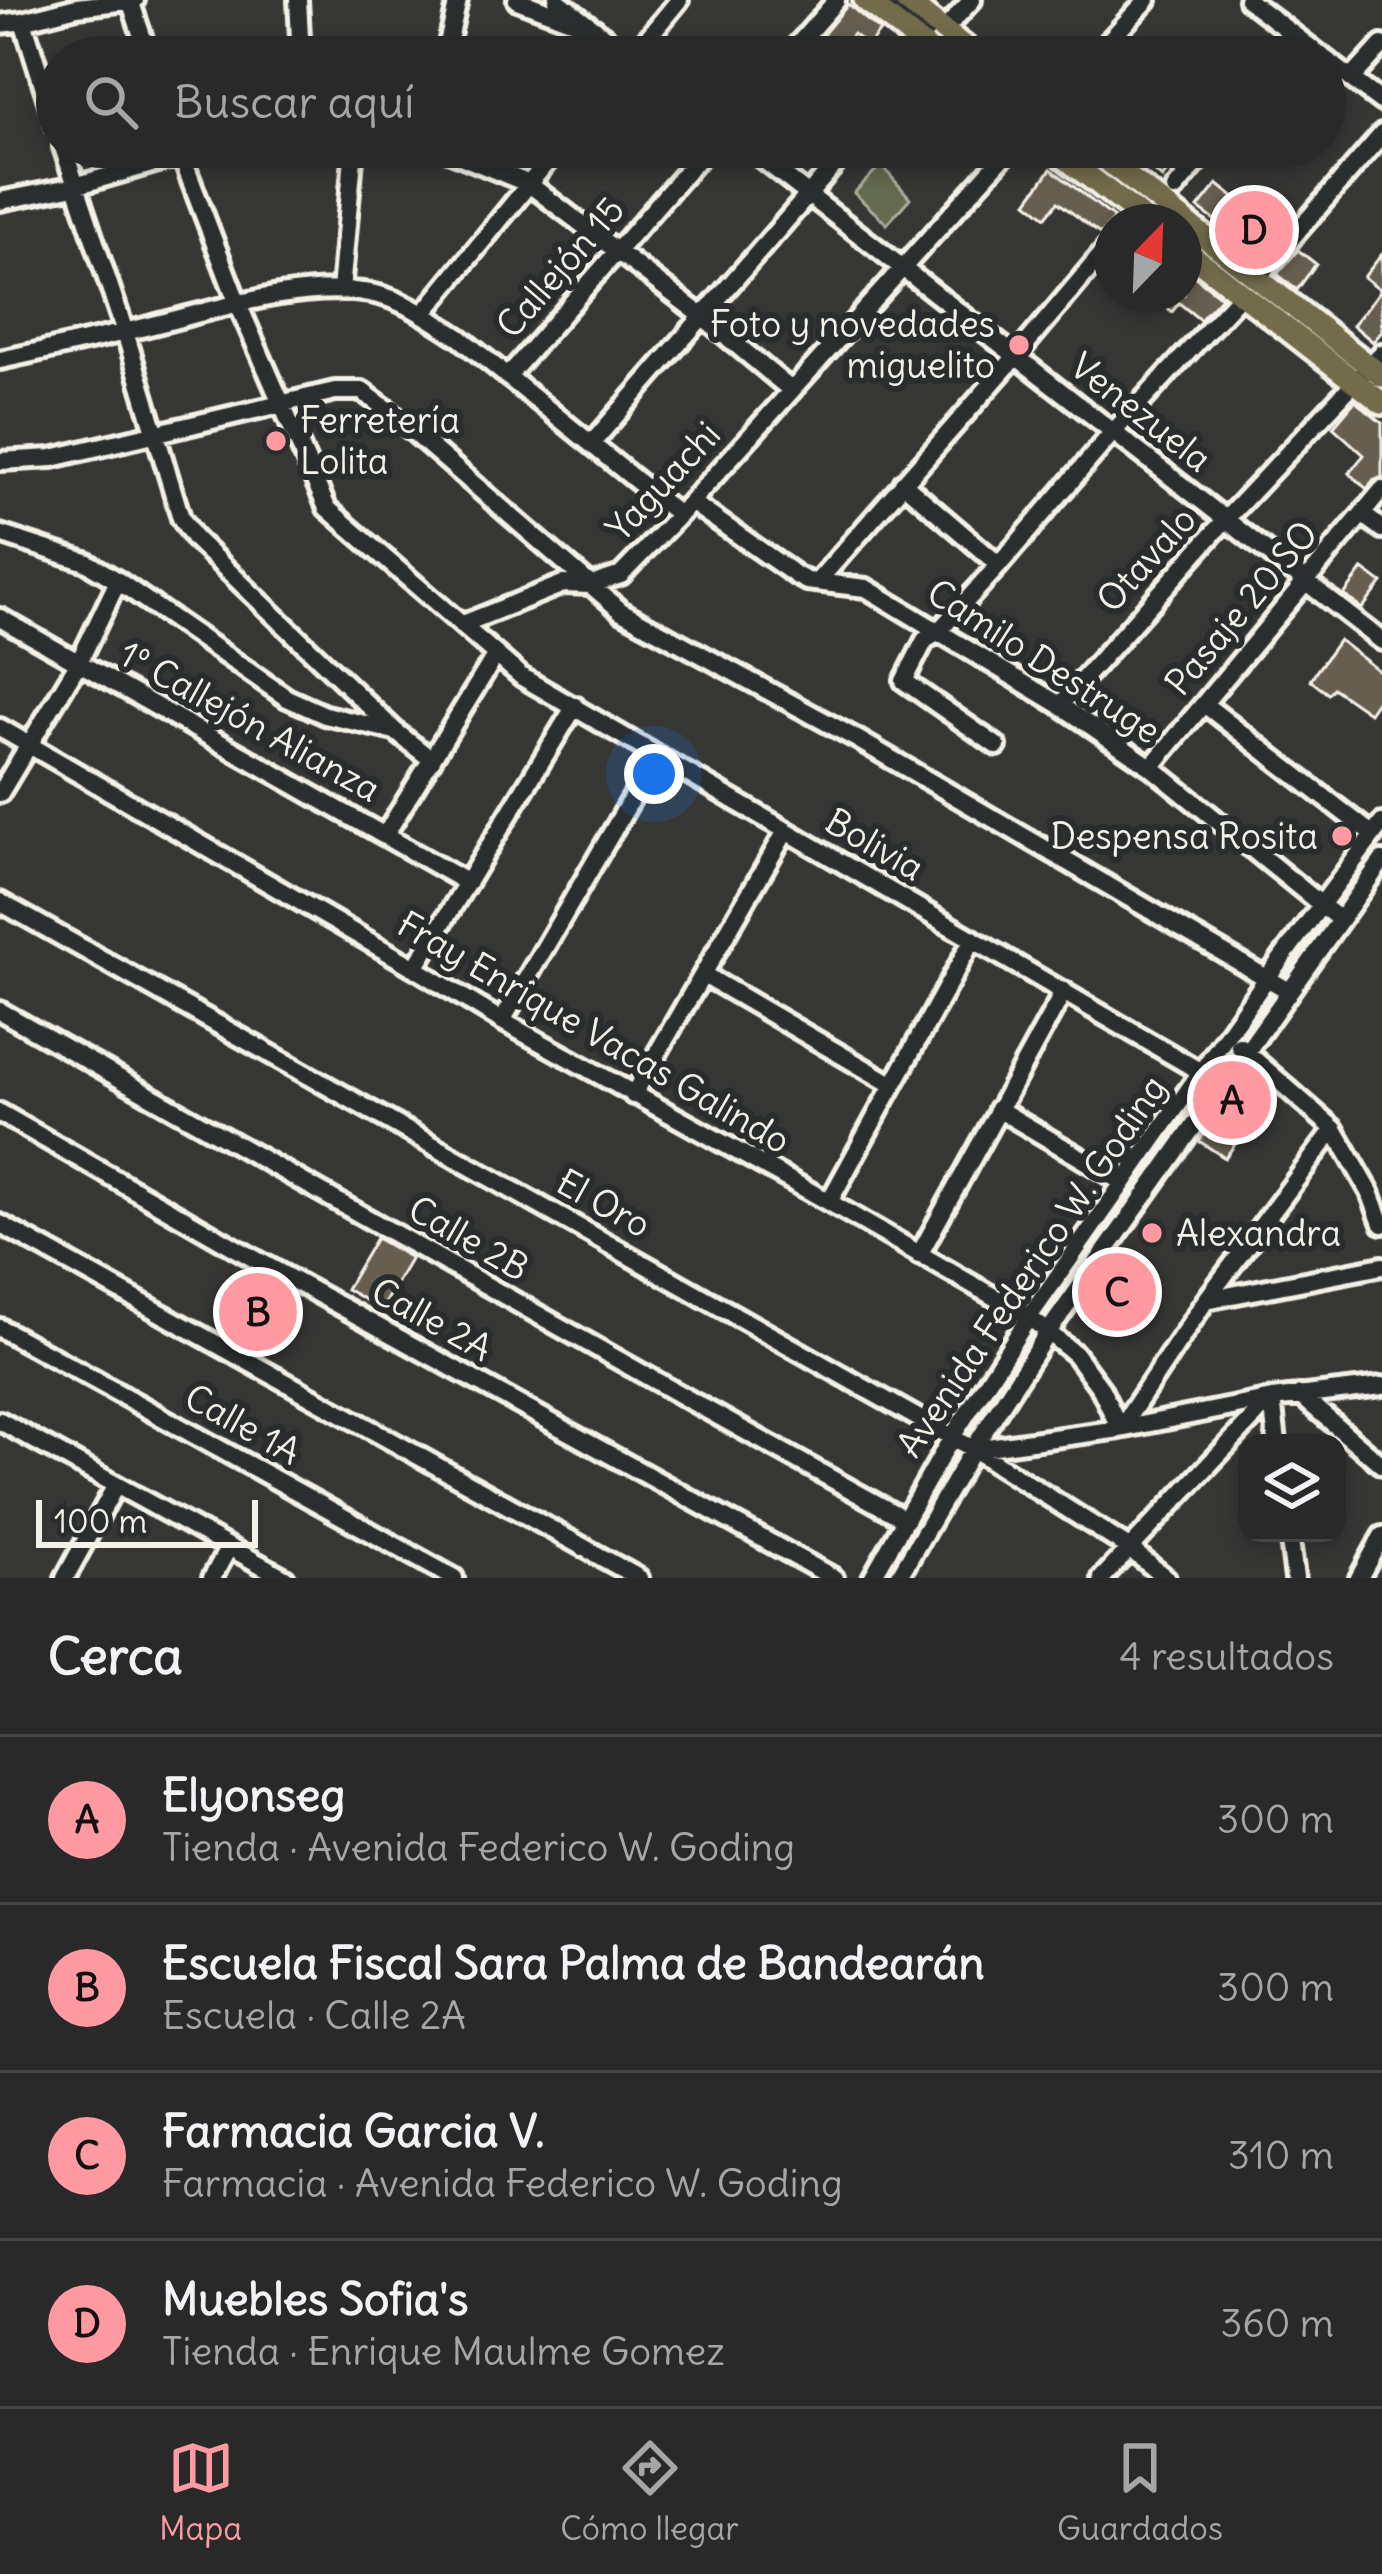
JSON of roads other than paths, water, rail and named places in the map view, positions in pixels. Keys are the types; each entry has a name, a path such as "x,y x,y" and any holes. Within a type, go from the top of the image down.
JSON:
{"main road":[{"path":"869,0 912,36"},
{"path":"905,0 951,36"},
{"path":"1078,168 1125,204"},
{"path":"1114,168 1249,286"},
{"path":"1202,257 1368,371 1382,395"}],"street":[{"path":"0,24 83,3 132,0 143,36"},
{"path":"298,0 300,36"},
{"path":"450,36 458,0"},
{"path":"517,0 595,29"},
{"path":"557,0 604,36"},
{"path":"649,36 679,0"},
{"path":"888,0 934,36"},
{"path":"944,30 971,0"},
{"path":"1114,36 1147,0"},
{"path":"1248,0 1295,36"},
{"path":"806,36 836,2"},
{"path":"22,21 36,65"},
{"path":"589,36 595,29"},
{"path":"1351,79 1382,44"},
{"path":"1346,75 1382,103"},
{"path":"997,746 907,684 905,678 925,640 938,633 1382,134"},
{"path":"69,168 181,518 195,539 395,731 432,760"},
{"path":"0,201 75,186 128,168"},
{"name":"Bolivia","path":"187,168 238,304 327,508 494,656 522,677 1225,1086"},
{"path":"341,291 352,168"},
{"path":"490,168 529,184 791,390"},
{"path":"422,314 542,168"},
{"name":"Callejón 15","path":"508,376 690,168"},
{"name":"Venezuela","path":"774,168 1382,640"},
{"path":"592,443 832,168"},
{"name":"Yaguachi","path":"463,624 563,584 591,585 620,575 993,168"},
{"path":"1089,168 1135,204"},
{"path":"1103,168 1149,204"},
{"path":"1175,189 1192,168"},
{"path":"1202,246 1368,371"},
{"path":"1202,258 1368,371"},
{"path":"817,582 1094,263"},
{"name":"Camilo Destruge","path":"0,361 238,304 307,293 341,291 392,299 460,338 592,443 685,509 797,576 866,588 1060,705 1150,767 1340,920"},
{"name":"Otavalo","path":"1060,705 1368,371"},
{"path":"0,461 52,458 335,391 362,391 621,611 857,739 1289,991"},
{"path":"903,483 999,565"},
{"name":"Pasaje 20 SO","path":"1150,767 1382,490"},
{"path":"1362,514 1382,529"},
{"path":"0,534 86,562 286,698 325,715 395,731"},
{"path":"620,575 621,611"},
{"path":"0,793 79,662 118,581"},
{"name":"1º Callejón Alianza","path":"0,618 466,882"},
{"path":"385,835 494,656"},
{"path":"1204,704 1378,829"},
{"path":"415,968 575,706"},
{"name":"Fray Enrique Vacas Galindo","path":"0,728 502,1021 1029,1317 1075,1354 1101,1389 1120,1429"},
{"path":"502,1021 657,755"},
{"name":"Avenida Federico W. Goding","path":"872,1578 952,1437 1029,1317 1267,978 1378,829"},
{"path":"633,1095 786,831"},
{"name":"Avenida Federico W. Goding","path":"898,1578 1048,1332 1382,861"},
{"name":"El Oro","path":"0,902 973,1449 1129,1548 1166,1578"},
{"path":"829,1202 973,939"},
{"path":"704,975 893,1084"},
{"path":"919,1255 1064,991"},
{"name":"Calle 2B","path":"0,1011 906,1520"},
{"path":"1226,1037 1334,1129 1370,1192 1382,1224"},
{"path":"998,1109 1122,1182"},
{"name":"Calle 2A","path":"0,1113 834,1578"},
{"path":"1120,1429 1206,1300 1334,1129"},
{"path":"0,1224 639,1578"},
{"path":"1206,1300 1382,1266"},
{"name":"Calle 1A","path":"0,1328 454,1578"},
{"path":"973,1449 1120,1429 1271,1399 1382,1386"},
{"path":"1300,1395 1382,1465"},
{"path":"1271,1399 1276,1434"},
{"path":"1102,1578 1271,1399"},
{"path":"0,1421 285,1578"},
{"path":"65,1578 116,1485"},
{"path":"1359,1578 1382,1536"},
{"path":"1290,1542 1294,1578"},
{"path":"212,1578 229,1547"}],"place":[{"name":"Muebles Sofia's","path":"1254,230"},
{"name":"Foto y novedades miguelito","path":"1019,345"},
{"name":"Ferretería Lolita","path":"276,441"},
{"name":"Despensa Rosita","path":"1342,836"},
{"name":"Elyonseg","path":"1232,1100"},
{"name":"Alexandra","path":"1152,1233"},
{"name":"Farmacia Garcia V.","path":"1117,1292"},
{"name":"Escuela Fiscal Sara Palma de Bandearán","path":"258,1312"}]}
